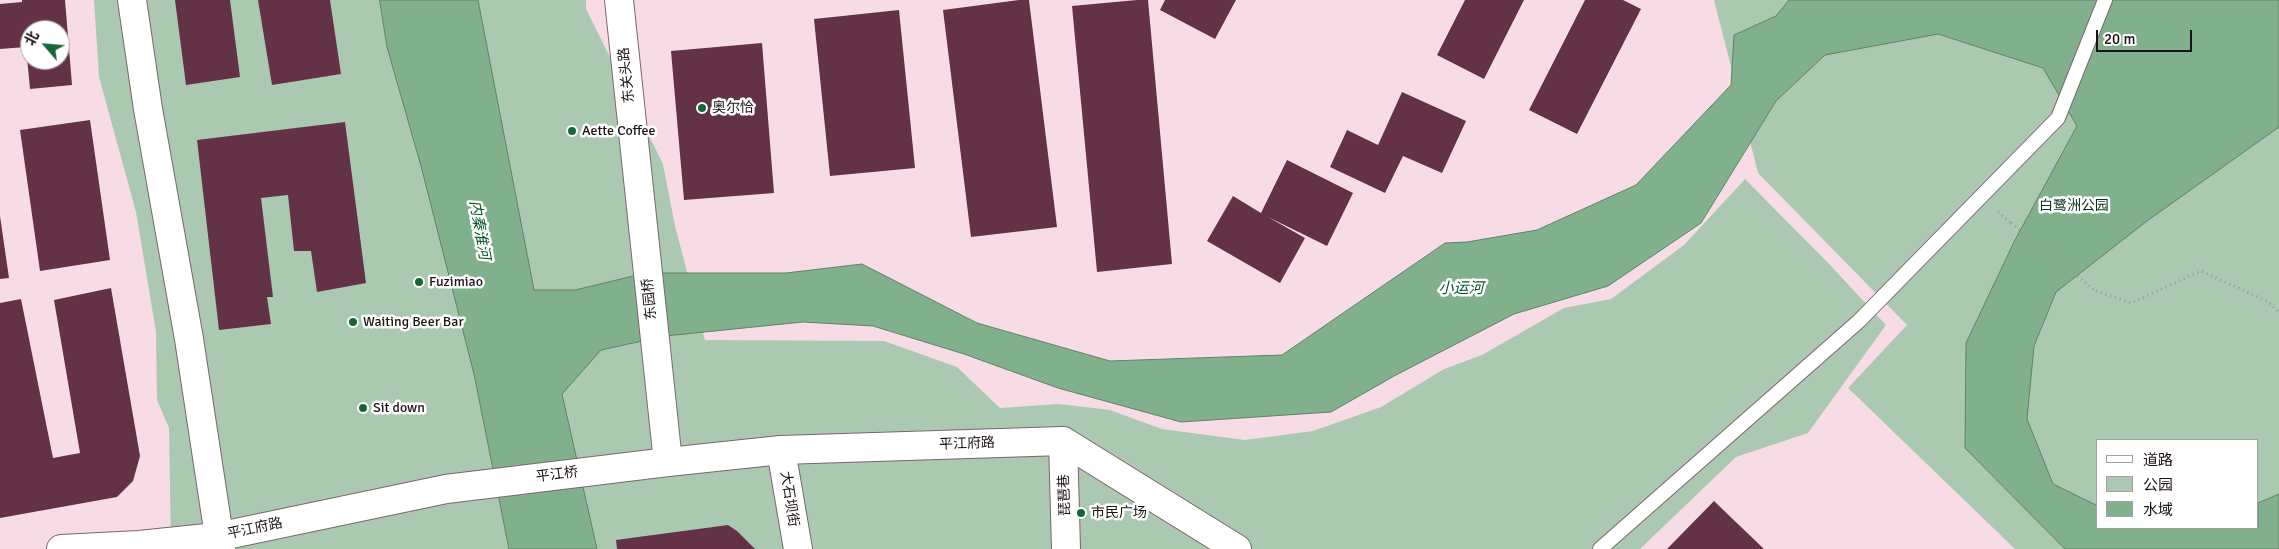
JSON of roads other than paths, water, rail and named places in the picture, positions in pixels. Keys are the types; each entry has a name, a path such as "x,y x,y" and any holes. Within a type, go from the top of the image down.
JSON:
{"street":[{"path":"132,0 148,109 188,339 219,543"},
{"name":"东关头路","path":"619,0 638,179"},
{"name":"东园桥","path":"638,179 668,462"},
{"path":"1063,441 1237,549"},
{"name":"平江府路","path":"668,462 781,450 1063,441"},
{"name":"琵琶巷","path":"1063,441 1066,549"},
{"name":"大石坝街","path":"781,450 798,549"},
{"name":"平江桥","path":"446,489 668,462"},
{"name":"平江府路","path":"61,549 219,543 446,489"}],"lane":[{"path":"1600,549 1859,321 2058,118 2105,0"}],"water":[{"path":"380,0 478,0 534,290 575,290 646,273 786,273 862,264 977,323 1110,361 1282,355 1445,243 1467,242 1537,230 1636,185 1731,85 1734,35 1776,16 1789,0 2279,0 2279,127 2147,221 2056,292 2034,346 2027,419 2053,484 2096,505 2096,529 2259,529 2259,503 2279,494 2279,549 2065,549 1965,448 1966,343 2015,240 2077,126 2043,68 1938,34 1825,55 1776,101 1701,223 1608,286 1514,314 1396,375 1331,412 1181,422 1058,388 964,354 873,326 803,322 665,336 601,350 562,394 597,549 509,549 474,374 421,166 387,47"}],"place":[{"name":"奥尔恰","path":"702,108"},
{"name":"Aette Coffee","path":"572,131"},
{"name":"Fuzimiao","path":"419,282"},
{"name":"Waiting Beer Bar","path":"353,322"},
{"name":"Sit down","path":"363,408"},
{"name":"市民广场","path":"1081,513"}],"park label":[{"name":"白鹭洲公园","path":"2074,206"}],"water label":[{"name":"内秦淮河","path":"479,230"},
{"name":"小运河","path":"1461,289"}]}
